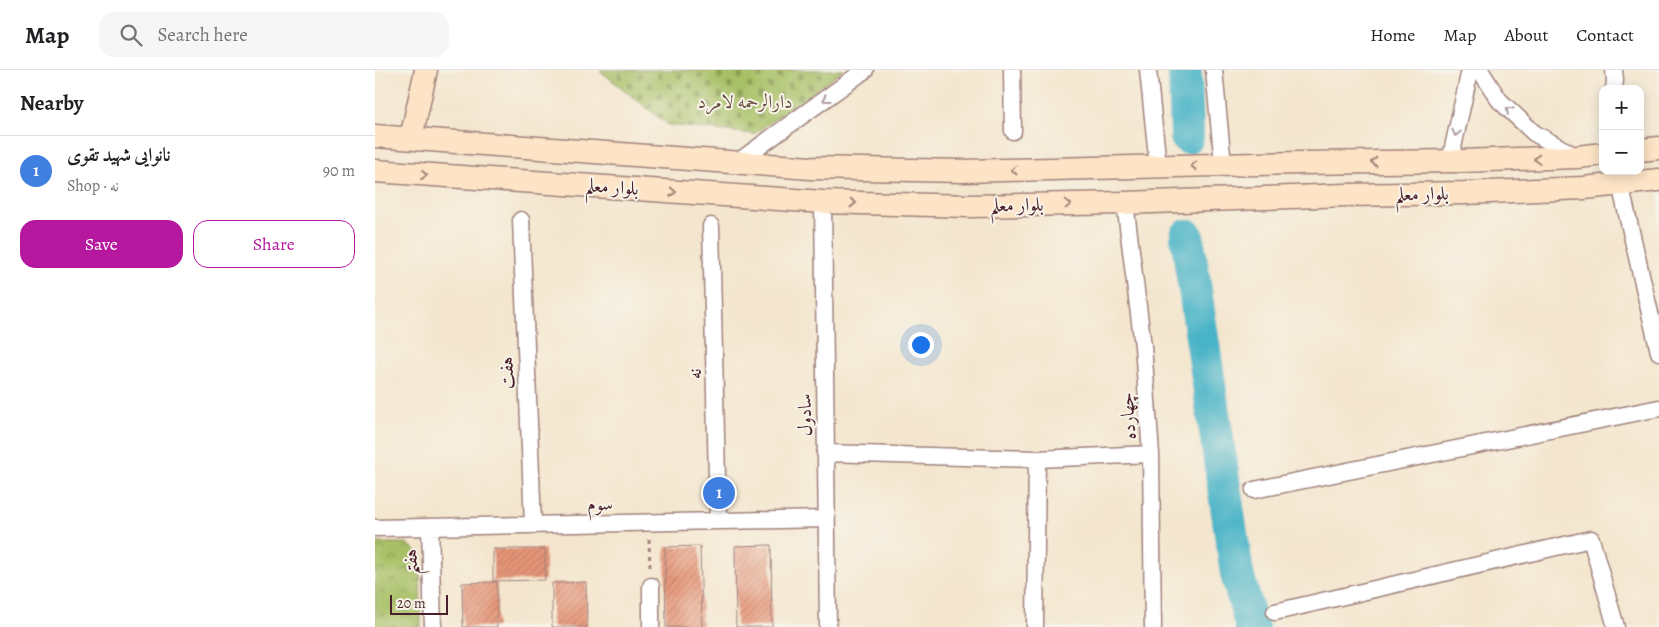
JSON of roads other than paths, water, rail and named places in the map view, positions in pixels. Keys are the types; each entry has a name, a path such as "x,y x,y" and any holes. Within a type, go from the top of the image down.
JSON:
{"street":[{"path":"411,138 426,70"},
{"path":"738,162 865,70"},
{"path":"1011,70 1013,131"},
{"path":"1148,70 1158,166"},
{"path":"1214,70 1223,165"},
{"path":"1450,161 1470,70"},
{"path":"1481,70 1499,100 1535,133 1577,158"},
{"path":"1614,70 1614,85"},
{"name":"بلوار معلم","path":"375,136 811,168 963,171 1577,158 1599,155"},
{"path":"1644,150 1659,148"},
{"path":"569,184 571,150"},
{"name":"بلوار معلم","path":"375,171 823,202 969,206 1475,193 1584,188 1659,180"},
{"path":"1620,184 1659,352"},
{"name":"سادول","path":"823,202 828,627"},
{"name":"چهارده","path":"1125,203 1143,346 1151,454 1153,627"},
{"name":"هفت","path":"521,220 533,525"},
{"name":"نه","path":"711,226 718,521"},
{"path":"1254,490 1659,408"},
{"path":"825,452 1037,459 1151,454"},
{"path":"1035,627 1037,459"},
{"name":"سوم","path":"375,528 826,519"},
{"name":"هفتم","path":"430,527 433,627"},
{"path":"1275,612 1591,539 1616,627"},
{"path":"651,586 651,627"}],"waterway":[{"path":"1185,70 1187,137"},
{"path":"1187,236 1237,574 1252,627"}],"place":[{"name":"نانوایی شهید تقوی","path":"719,493"}],"park label":[{"name":"دارالرحمه لامرد","path":"745,102"}]}
